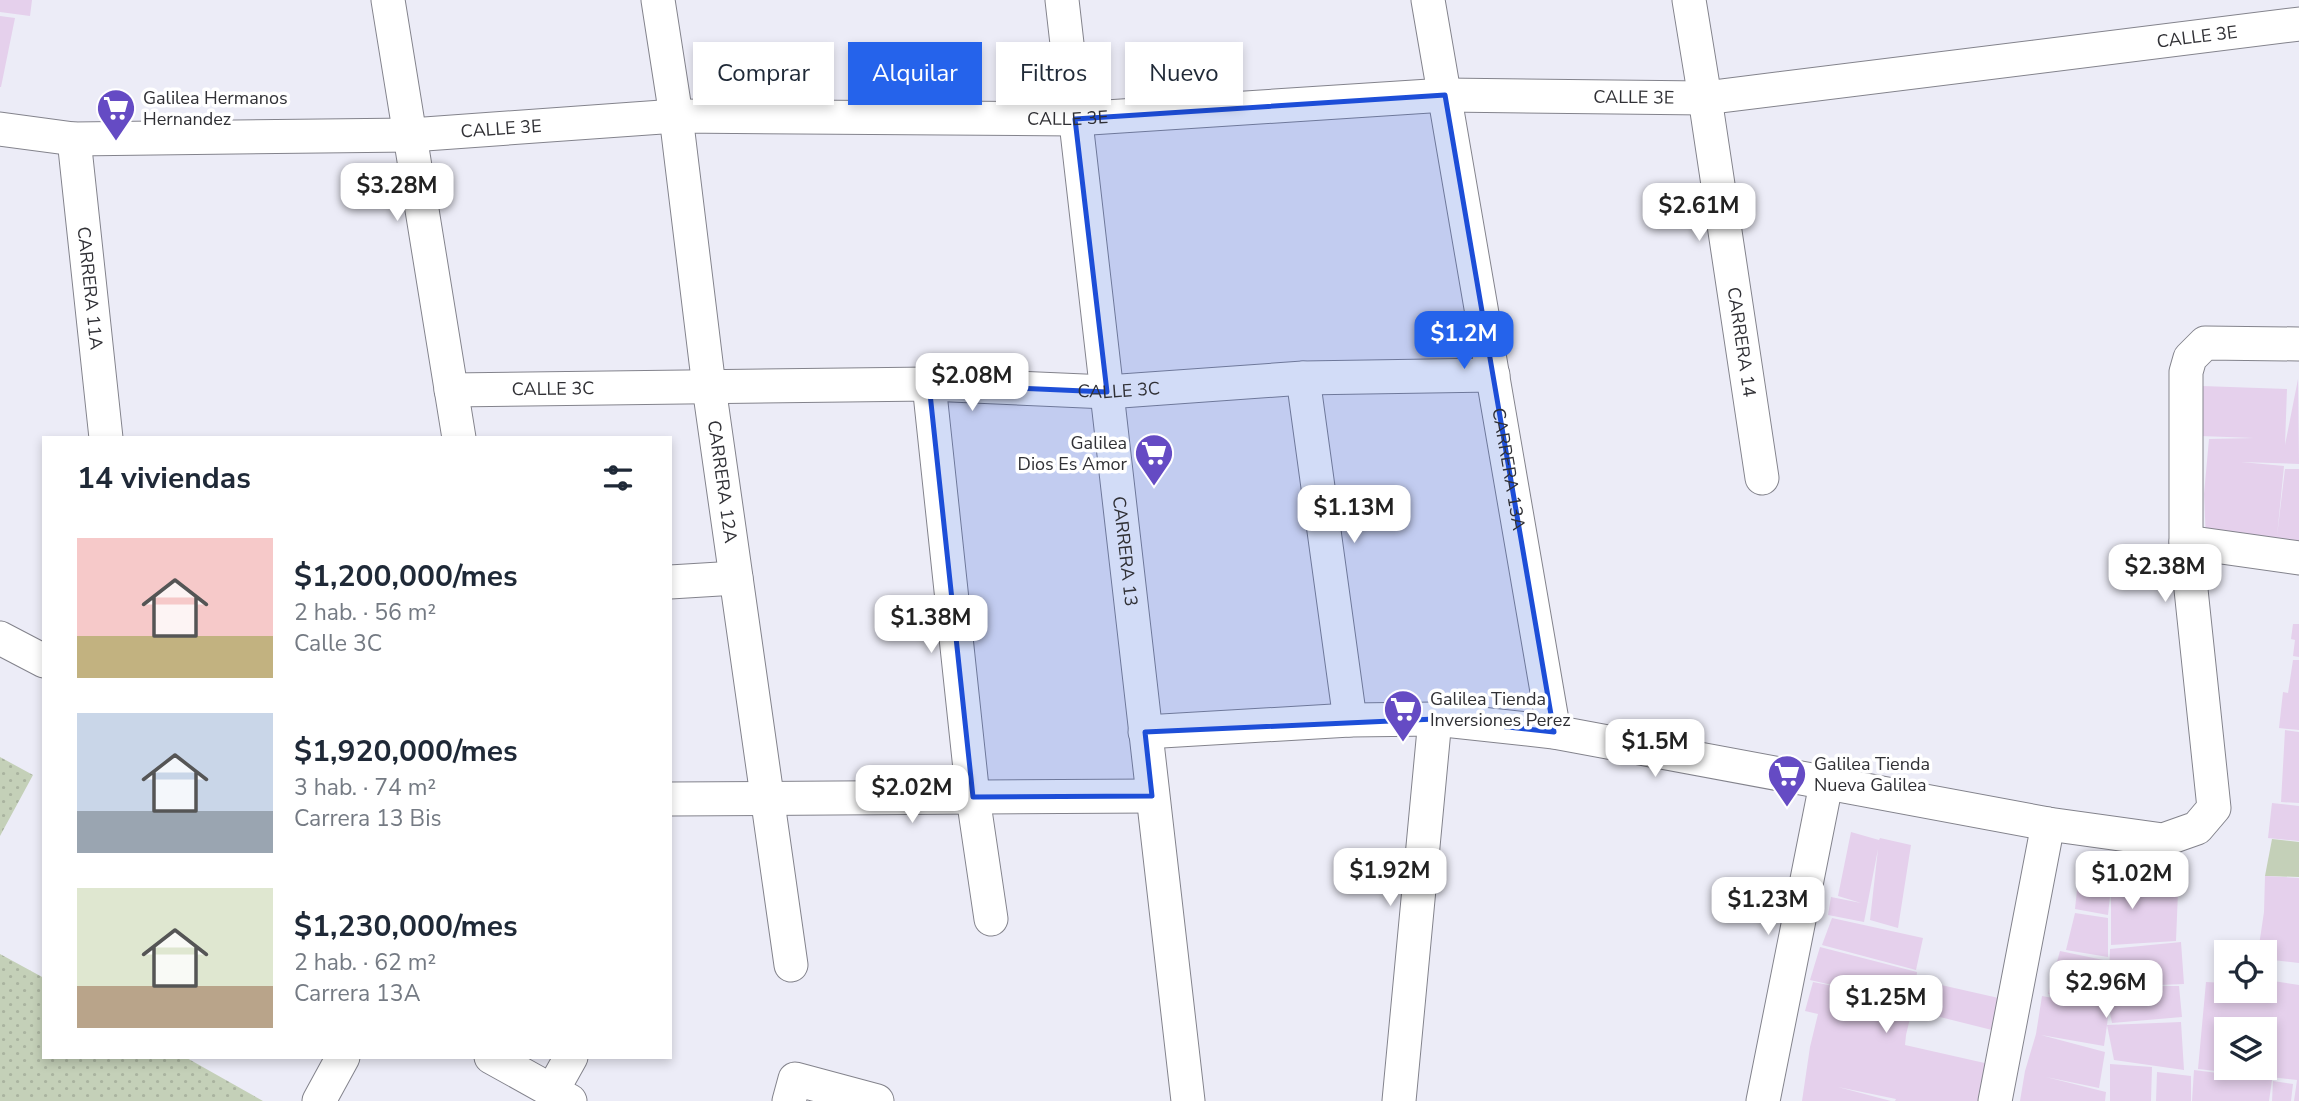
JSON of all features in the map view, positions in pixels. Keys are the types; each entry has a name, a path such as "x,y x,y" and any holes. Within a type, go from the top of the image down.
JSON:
{"street":[{"path":"388,0 459,436"},
{"name":"CARRERA 12A","path":"658,0 676,116 709,387 791,965"},
{"name":"CARRERA 13","path":"1062,0 1188,1101"},
{"name":"CARRERA 13A","path":"1429,0 1554,732"},
{"name":"CARRERA 14","path":"1689,0 1762,478"},
{"name":"CALLE 3E","path":"0,129 74,139 411,135 676,116 1075,119 1445,96 1705,98 2299,24"},
{"name":"CARRERA 11A","path":"74,139 106,436"},
{"path":"1145,732 1350,720 1435,719 1554,732 2048,824 2163,840 2197,828 2214,808 2186,542 2186,372 2190,358 2205,343 2299,344"},
{"name":"CALLE 3C","path":"451,390 929,384 1107,392 1303,378 1493,375"},
{"path":"1303,378 1350,720"},
{"path":"929,384 973,797 990,919"},
{"path":"2186,542 2299,558"},
{"path":"672,582 736,578"},
{"path":"0,638 42,660"},
{"path":"1399,1101 1435,719"},
{"path":"1763,1101 1826,784"},
{"path":"672,799 1152,796"},
{"path":"1995,1101 2048,824"},
{"path":"319,1101 342,1059"},
{"path":"495,1059 561,1096 570,1059"},
{"path":"792,1090 877,1101"}],"highlighted area":[{"path":"1445,95 1554,732 1435,719 1145,732 1152,796 973,797 929,384 1107,392 1075,119"}],"green space":[{"path":"0,757 33,775 0,836"},
{"path":"2272,839 2299,842 2299,877 2265,876"},
{"path":"0,954 42,977 42,1059 189,1059 263,1101 0,1101"}],"building":[{"path":"0,0 32,0 30,16 0,12"},
{"path":"0,16 15,18 1,87 0,87"},
{"path":"2298,379 2299,464 2241,462 2284,466 2277,536 2285,469 2299,469 2299,550 2206,541 2204,494 2209,439 2254,438 2200,436 2202,386 2287,389 2285,445"},
{"path":"2293,624 2299,624 2299,657 2293,656"},
{"path":"2293,660 2299,660 2299,730 2279,728 2283,692 2288,693"},
{"path":"2285,730 2299,732 2299,803 2281,802"},
{"path":"2272,803 2299,806 2299,841 2268,838"},
{"path":"1851,832 1911,845 1898,928 1870,920 1878,849 1864,922 1828,915 1831,897 1861,903 1838,896"},
{"path":"2265,876 2299,878 2299,963 2277,960 2277,940 2260,940"},
{"path":"2078,880 2178,892 2176,941 2111,945 2111,887 2108,915 2075,909"},
{"path":"2075,913 2108,918 2108,957 2066,950"},
{"path":"1832,918 1923,938 1916,970 1822,945"},
{"path":"2181,942 2184,984 2134,986 2179,986 2182,1017 2112,1023 2109,1008 2104,1046 2041,1035 2105,1052 2099,1088 2046,1077 2106,1092 2105,1101 2020,1101 2042,996 2096,1006 2048,994 2060,951 2108,961 2109,977 2110,949"},
{"path":"1820,947 1917,972 1916,982 1907,979 1907,987 1900,987 1899,1000 1914,1003 1919,980 2003,999 1996,1031 1912,1010 1906,1035 1905,1045 1989,1064 1979,1101 1895,1101 1896,1099 1838,1087 1891,1101 1802,1101 1818,1014 1805,1011 1813,982 1854,990 1810,980"},
{"path":"2206,982 2214,982 2214,1003 2277,1003 2277,982 2299,985 2299,1101 2294,1101 2297,1080 2277,1078 2277,1017 2214,1017 2214,1071 2198,1069"},
{"path":"2181,1022 2184,1070 2114,1060 2107,1025"},
{"path":"2110,1064 2152,1067 2151,1101 2110,1101"},
{"path":"2194,1070 2214,1073 2214,1080 2272,1080 2269,1101 2192,1101"},
{"path":"2157,1072 2191,1076 2191,1101 2156,1101"},
{"path":"2273,1081 2293,1084 2291,1101 2272,1101"}],"place":[{"name":"Galilea Hermanos Hernandez","path":"116,142"},
{"name":"Galilea Dios Es Amor","path":"1154,487"},
{"name":"Galilea Tienda Inversiones Perez","path":"1403,743"},
{"name":"Galilea Tienda Nueva Galilea","path":"1787,808"}]}
